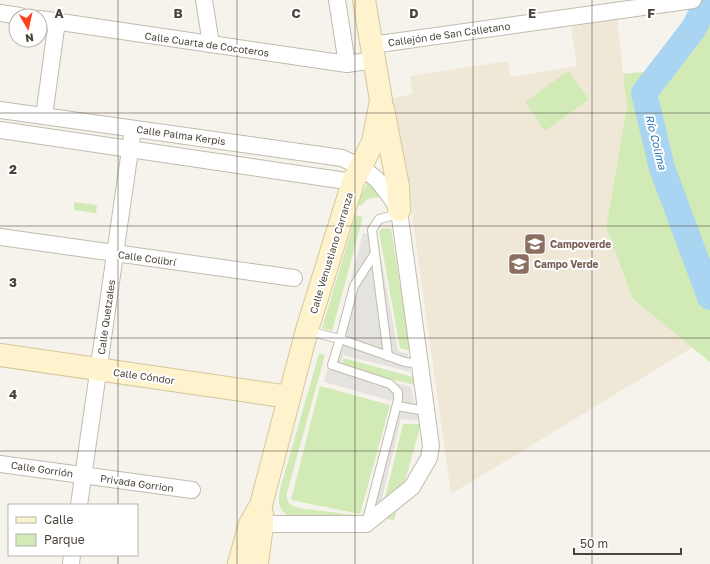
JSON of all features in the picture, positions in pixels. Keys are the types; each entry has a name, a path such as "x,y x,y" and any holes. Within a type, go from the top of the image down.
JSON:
{"street":[{"path":"204,0 211,44"},
{"path":"337,0 347,64"},
{"name":"Calle Venustiano Carranza","path":"239,564 258,518 307,330 357,174 373,142 381,100 364,0"},
{"name":"Callejón de San Calletano","path":"373,52 626,5 693,0"},
{"name":"Calle Cuarta de Cocoteros","path":"48,20 347,64 373,52"},
{"path":"44,116 57,22"},
{"path":"258,518 366,524 412,487 429,458 431,446 392,152 381,100"},
{"name":"Calle Palma Kerpis","path":"0,110 342,158 357,174 382,183 400,212"},
{"name":"Calle Quetzales","path":"79,504 133,129"},
{"path":"0,130 130,149 357,174"},
{"name":"Calle Colibrí","path":"0,237 294,278"},
{"name":"Calle Cóndor","path":"0,355 289,397"},
{"name":"Calle Gorrión","path":"0,464 83,475"},
{"name":"Privada Gorrion","path":"83,475 192,490"},
{"name":"Calle Venustiano Carranza","path":"257,564 258,518"}],"lane":[{"path":"388,356 372,230 374,224 379,219 400,212"},
{"path":"366,524 397,406 398,392 390,384 332,365 354,286 375,253"},
{"path":"307,330 340,339 405,362 420,364"},
{"path":"397,406 426,411"}],"shaded area":[{"name":"Campo Verde","path":"617,19 627,107 606,229 633,299 693,347 451,494 409,193 388,99 413,94 410,76 508,61 511,77 577,66 571,27"},
{"path":"363,233 377,235 398,351 408,354 411,372 343,355 340,369 411,387 414,403 417,402 418,421 401,419 380,507 366,504 396,402 324,382"}],"green space":[{"path":"700,0 710,0 710,362 633,299 606,228 627,107 623,74 652,71 702,7"},
{"path":"568,71 589,99 545,131 525,102"},
{"path":"367,184 370,184 380,194 380,197 368,199 360,206 357,203"},
{"path":"74,202 97,205 96,213 74,210"},
{"path":"356,215 363,217 332,331 322,328"},
{"path":"383,228 391,229 411,351 400,348 379,232"},
{"path":"319,354 325,355 287,493 288,501 291,505 298,508 387,519 297,519 287,515 281,508 279,500 280,489"},
{"path":"343,358 413,377 415,385 342,367"},
{"path":"320,386 390,405 360,514 291,500"},
{"path":"403,424 421,424 394,520 363,514 365,507 382,510"}],"waterway":[{"name":"Río Colima","path":"708,0 694,28 644,93 662,168 710,297"}],"place":[{"name":"Campoverde","path":"535,244"},
{"name":"Campo Verde","path":"519,264"}]}
